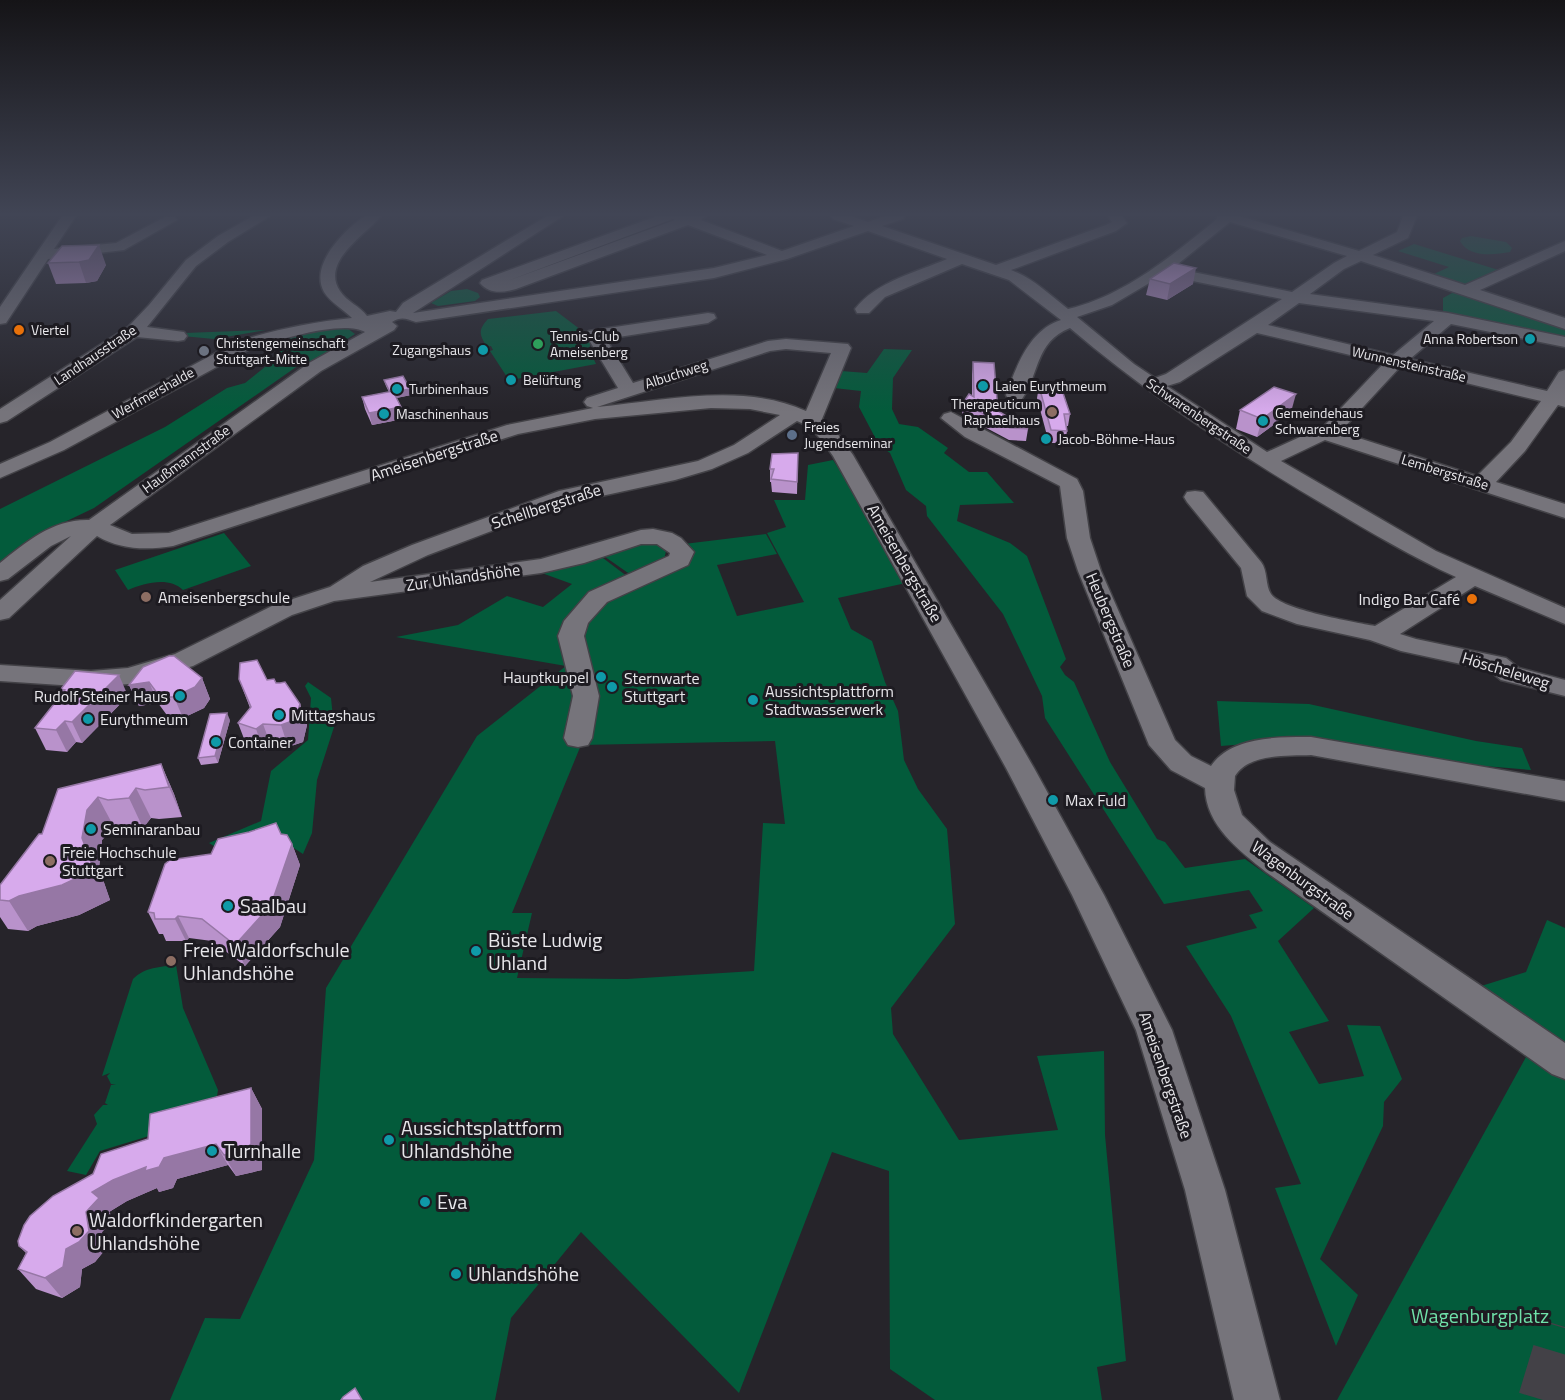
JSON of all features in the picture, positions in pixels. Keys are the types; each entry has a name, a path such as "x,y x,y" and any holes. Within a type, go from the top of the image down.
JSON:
{"street":[{"path":"0,320 26,281"},
{"name":"Landhausstraße","path":"0,417 134,330 155,309 177,281"},
{"path":"330,281 333,292 346,307 358,315 377,325 405,326 414,322 409,315 409,307 450,281"},
{"path":"495,281 488,284 494,287 510,286 522,281"},
{"path":"409,315 673,281"},
{"path":"863,309 879,294 908,281"},
{"name":"Schwarenbergstraße","path":"1021,281 1152,385 1263,460 1410,547 1473,578 1565,617"},
{"path":"1015,395 1030,353 1056,328 1140,281"},
{"path":"1217,281 1294,297 1448,318 1565,342"},
{"path":"1152,385 1173,378 1254,327 1315,281"},
{"path":"1436,281 1565,324"},
{"path":"1465,291 1486,281"},
{"path":"628,390 595,335 708,318"},
{"path":"1263,460 1325,434 1396,361 1448,318"},
{"name":"Werfmershalde","path":"0,472 57,446 242,346 294,331 377,325"},
{"name":"Haußmannstraße","path":"0,613 94,527 218,435 377,325"},
{"name":"Wunnensteinstraße","path":"1254,327 1559,400"},
{"path":"134,330 178,336"},
{"name":"Albuchweg","path":"514,429 768,346 786,344 842,348"},
{"name":"Schellbergstraße","path":"332,594 386,563 537,506 579,492 671,475 705,465 738,451 804,417 842,348"},
{"path":"1481,484 1513,455 1559,400 1565,376"},
{"name":"Ameisenbergstraße","path":"94,527 119,538 156,542 173,539 514,429 595,412 689,403 750,403 804,417 828,433 843,455 952,645 1088,895 1154,1030 1205,1190 1257,1400"},
{"name":"Heubergstraße","path":"951,418 972,433 1070,483 1080,543 1093,582 1163,746 1181,763 1218,782"},
{"name":"Lembergstraße","path":"1325,434 1565,511"},
{"name":"Höscheleweg","path":"1195,497 1253,567 1259,596 1271,606 1306,619 1377,634 1410,646 1497,664 1510,674 1565,688"},
{"path":"0,574 57,532 80,526 94,527"},
{"name":"Zur Uhlandshöhe","path":"0,673 91,679 129,676 184,660 283,610 332,594 541,566 569,560 635,537 654,536 668,539 682,552 680,560 598,597 576,621 571,636 586,696 578,738"},
{"path":"1377,634 1393,628 1473,578"},
{"path":"1218,782 1225,768 1237,758 1256,751 1283,746 1311,746 1565,791"},
{"name":"Wagenburgstraße","path":"1218,782 1221,801 1231,822 1251,843 1277,864 1565,1063"}],"green space":[{"path":"1456,281 1482,281 1470,286"},
{"path":"467,289 478,293 480,297 475,301 438,306 431,303 451,291"},
{"path":"1454,292 1565,328 1565,339 1477,319 1443,315 1443,298"},
{"name":"Tennis-Club Ameisenberg","path":"556,311 585,333 591,342 589,349 596,364 516,379 514,376 507,377 490,351 493,350 491,346 487,347 482,339 481,329 485,323 488,319"},
{"path":"347,328 355,334 303,367 299,365 94,508 48,530 0,564 0,509 165,427 227,388 245,383 280,355 284,357 272,340 293,334"},
{"path":"266,330 214,339 182,336 185,333"},
{"path":"884,349 912,350 893,378 892,409 899,424 918,427 948,448 944,453 969,472 987,472 1014,503 960,505 957,521 1010,543 1027,556 1066,659 1060,667 1065,675 1074,682 1110,762 1157,839 1165,842 1185,868 1245,859 1314,908 1278,941 1329,1021 1289,1032 1319,1084 1364,1076 1347,1025 1380,1026 1402,1079 1384,1102 1383,1126 1320,1259 1358,1295 1336,1346 1275,1188 1301,1184 1231,1016 1186,946 1257,928 1249,915 1263,911 1249,890 1164,904 1045,718 1042,696 1003,614 927,516 926,506 906,490 890,453 879,445 859,407 861,391 834,388 841,371 867,373"},
{"path":"833,460 873,520 906,583 838,598 851,629 872,641 885,682 898,711 904,760 918,789 947,829 955,924 891,1008 893,1034 959,1140 1058,1130 1037,1056 1104,1051 1105,1135 1126,1361 1097,1367 1102,1400 935,1400 890,1369 889,1171 832,1152 739,1393 581,1232 511,1318 495,1400 170,1400 205,1318 240,1319 314,1160 326,988 477,736 566,666 396,637 458,625 507,596 543,607 572,584 539,572 599,555 628,577 608,586 582,603 562,628 584,657 591,658 578,638 602,599 669,570 684,544 766,534 777,554 717,565 737,616 804,602 767,533 786,527 774,500 805,500 808,465","holes":["775,741 785,824 763,823 754,971 627,979 517,978 532,913 512,913 581,745"]},
{"path":"224,533 251,566 183,590 171,583 156,582 128,590 115,570"},
{"path":"653,542 666,551 664,560 631,575 601,554 621,545"},
{"path":"308,682 331,698 334,727 317,780 312,833 303,854 286,843 230,856 209,843 261,821 271,771 308,740 311,698 305,686"},
{"path":"1217,701 1309,704 1476,741 1522,748 1531,770 1472,765 1402,752 1299,740 1221,746"},
{"path":"1547,920 1565,928 1565,1050 1478,987 1526,972"},
{"path":"176,965 183,1008 218,1090 217,1096 156,1114 149,1136 100,1151 86,1175 67,1171 97,1124 94,1115 103,1105 108,1105 105,1103 111,1085 116,1084 111,1084 107,1076 110,1073 102,1076 133,979 148,970"},
{"name":"Wagenburgplatz","path":"1532,1046 1565,1075 1565,1400 1337,1400"}],"building":[{"path":"973,362 994,363 998,411 1028,429 1010,428 963,403 969,394 974,397"},
{"path":"403,376 410,389 390,392 384,380"},
{"path":"1039,386 1061,387 1070,414 1064,414 1067,431 1051,430"},
{"path":"1274,387 1296,394 1262,419 1240,410"},
{"path":"393,391 401,407 369,413 362,397"},
{"path":"798,453 797,482 771,479 774,469 770,469 772,454"},
{"path":"174,656 202,678 195,687 174,697 160,697 149,682 129,685 143,667"},
{"path":"257,660 267,680 274,679 276,683 285,682 300,704 295,720 281,725 263,724 256,729 238,723 251,707 239,679 240,663"},
{"path":"75,671 119,675 72,722 65,721 56,730 35,728 65,690 61,689"},
{"path":"227,713 215,756 198,758 210,714"},
{"path":"161,764 169,787 145,790 136,788 129,798 108,800 98,797 87,810 82,838 94,870 62,885 19,896 9,901 0,900 0,885 39,834 42,834 58,789"},
{"name":"Saalbau","path":"276,823 281,834 287,835 292,844 271,905 235,945 202,919 178,916 175,919 155,919 154,913 148,912 165,864 170,860 211,854 218,839"},
{"path":"251,1088 251,1149 224,1155 216,1144 164,1158 159,1167 145,1171 146,1167 113,1180 92,1192 99,1198 86,1212 89,1231 79,1242 66,1249 63,1267 45,1278 18,1269 27,1252 19,1246 18,1241 30,1216 53,1196 93,1174 101,1154 148,1139 150,1114"},
{"path":"355,1388 362,1400 341,1400 343,1397"}],"tunnel":[{"path":"1543,1400 1565,1327"}],"place":[{"name":"Viertel","path":"19,330"},
{"name":"Anna Robertson","path":"1530,339"},
{"name":"Tennis-Club Ameisenberg","path":"538,344"},
{"name":"Zugangshaus","path":"483,350"},
{"name":"Christengemeinschaft Stuttgart-Mitte","path":"204,351"},
{"name":"Belüftung","path":"511,380"},
{"name":"Laien Eurythmeum","path":"983,386"},
{"name":"Turbinenhaus","path":"397,389"},
{"name":"Therapeuticum Raphaelhaus","path":"1052,412"},
{"name":"Maschinenhaus","path":"384,414"},
{"name":"Gemeindehaus Schwarenberg","path":"1263,421"},
{"name":"Freies Jugendseminar","path":"792,435"},
{"name":"Jacob-Böhme-Haus","path":"1046,439"},
{"name":"Ameisenbergschule","path":"146,597"},
{"name":"Indigo Bar Café","path":"1472,599"},
{"name":"Hauptkuppel","path":"601,677"},
{"name":"Sternwarte Stuttgart","path":"612,687"},
{"name":"Rudolf Steiner Haus","path":"180,696"},
{"name":"Aussichtsplattform Stadtwasserwerk","path":"753,700"},
{"name":"Mittagshaus","path":"279,715"},
{"name":"Eurythmeum","path":"88,719"},
{"name":"Container","path":"216,742"},
{"name":"Max Fuld","path":"1053,800"},
{"name":"Seminaranbau","path":"91,829"},
{"name":"Freie Hochschule Stuttgart","path":"50,861"},
{"name":"Saalbau","path":"228,906"},
{"name":"Büste Ludwig Uhland","path":"476,951"},
{"name":"Freie Waldorfschule Uhlandshöhe","path":"171,961"},
{"name":"Aussichtsplattform Uhlandshöhe","path":"389,1140"},
{"name":"Turnhalle","path":"212,1151"},
{"name":"Eva","path":"425,1202"},
{"name":"Waldorfkindergarten Uhlandshöhe","path":"77,1231"},
{"name":"Uhlandshöhe","path":"456,1274"}]}
